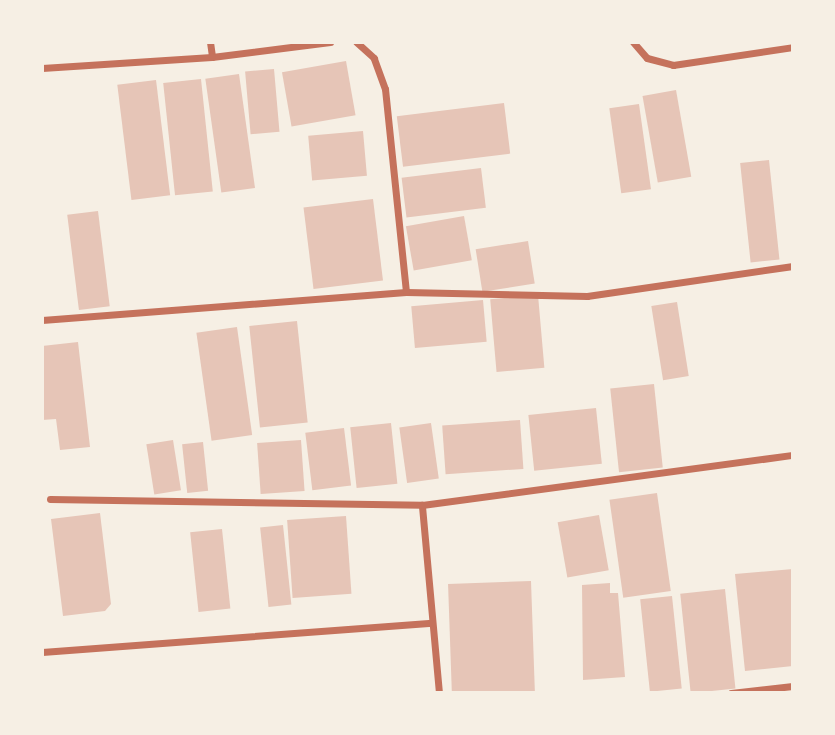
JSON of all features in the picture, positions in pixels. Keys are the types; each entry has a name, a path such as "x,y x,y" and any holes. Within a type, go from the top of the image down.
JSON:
{"street":[{"path":"210,42 212,57"},
{"path":"42,68 212,57 330,42"},
{"path":"356,42 374,58 385,89 407,292"},
{"path":"633,42 647,58 673,65 793,47"},
{"path":"42,320 407,292 587,296 793,266"},
{"path":"50,499 422,505 793,454"},
{"path":"422,505 439,693"},
{"path":"42,652 432,622"},
{"path":"731,693 793,686"}],"building":[{"path":"346,61 356,115 292,126 282,72"},
{"path":"274,69 279,132 251,134 245,72"},
{"path":"239,74 255,188 221,193 205,79"},
{"path":"201,79 213,191 175,195 163,83"},
{"path":"156,80 170,195 131,200 117,85"},
{"path":"676,90 691,177 658,183 643,96"},
{"path":"504,103 510,154 403,167 397,116"},
{"path":"639,104 651,189 621,193 609,108"},
{"path":"363,131 367,176 312,181 308,136"},
{"path":"769,160 779,259 751,262 740,163"},
{"path":"481,168 486,208 406,217 402,178"},
{"path":"373,199 383,280 314,289 304,208"},
{"path":"98,211 110,306 79,310 67,215"},
{"path":"464,216 472,260 414,271 406,226"},
{"path":"528,241 535,283 482,292 476,249"},
{"path":"538,295 544,368 497,372 490,299"},
{"path":"483,300 487,342 415,348 411,306"},
{"path":"677,302 689,376 663,380 651,306"},
{"path":"297,321 308,422 260,427 249,326"},
{"path":"237,327 252,435 212,441 196,333"},
{"path":"78,342 90,447 60,450 56,419 42,420 42,346"},
{"path":"654,384 663,468 619,472 610,389"},
{"path":"596,408 602,464 534,471 528,415"},
{"path":"520,420 523,469 446,474 442,425"},
{"path":"391,423 397,484 357,488 350,427"},
{"path":"431,423 439,478 407,483 399,427"},
{"path":"344,428 351,486 312,490 305,433"},
{"path":"173,440 181,490 154,495 146,444"},
{"path":"301,440 305,491 261,494 257,443"},
{"path":"203,442 208,491 187,493 182,444"},
{"path":"657,493 671,591 623,598 609,500"},
{"path":"100,513 111,604 105,611 63,616 51,519"},
{"path":"599,515 609,570 567,577 558,522"},
{"path":"346,516 351,594 293,598 287,520"},
{"path":"283,525 291,605 268,607 260,527"},
{"path":"222,529 230,609 199,612 190,532"},
{"path":"793,569 793,666 745,671 735,574"},
{"path":"531,581 535,693 452,693 448,584"},
{"path":"610,583 610,593 618,593 625,677 583,680 582,585"},
{"path":"725,589 735,688 691,693 680,594"},
{"path":"672,596 682,688 650,692 640,599"}]}
